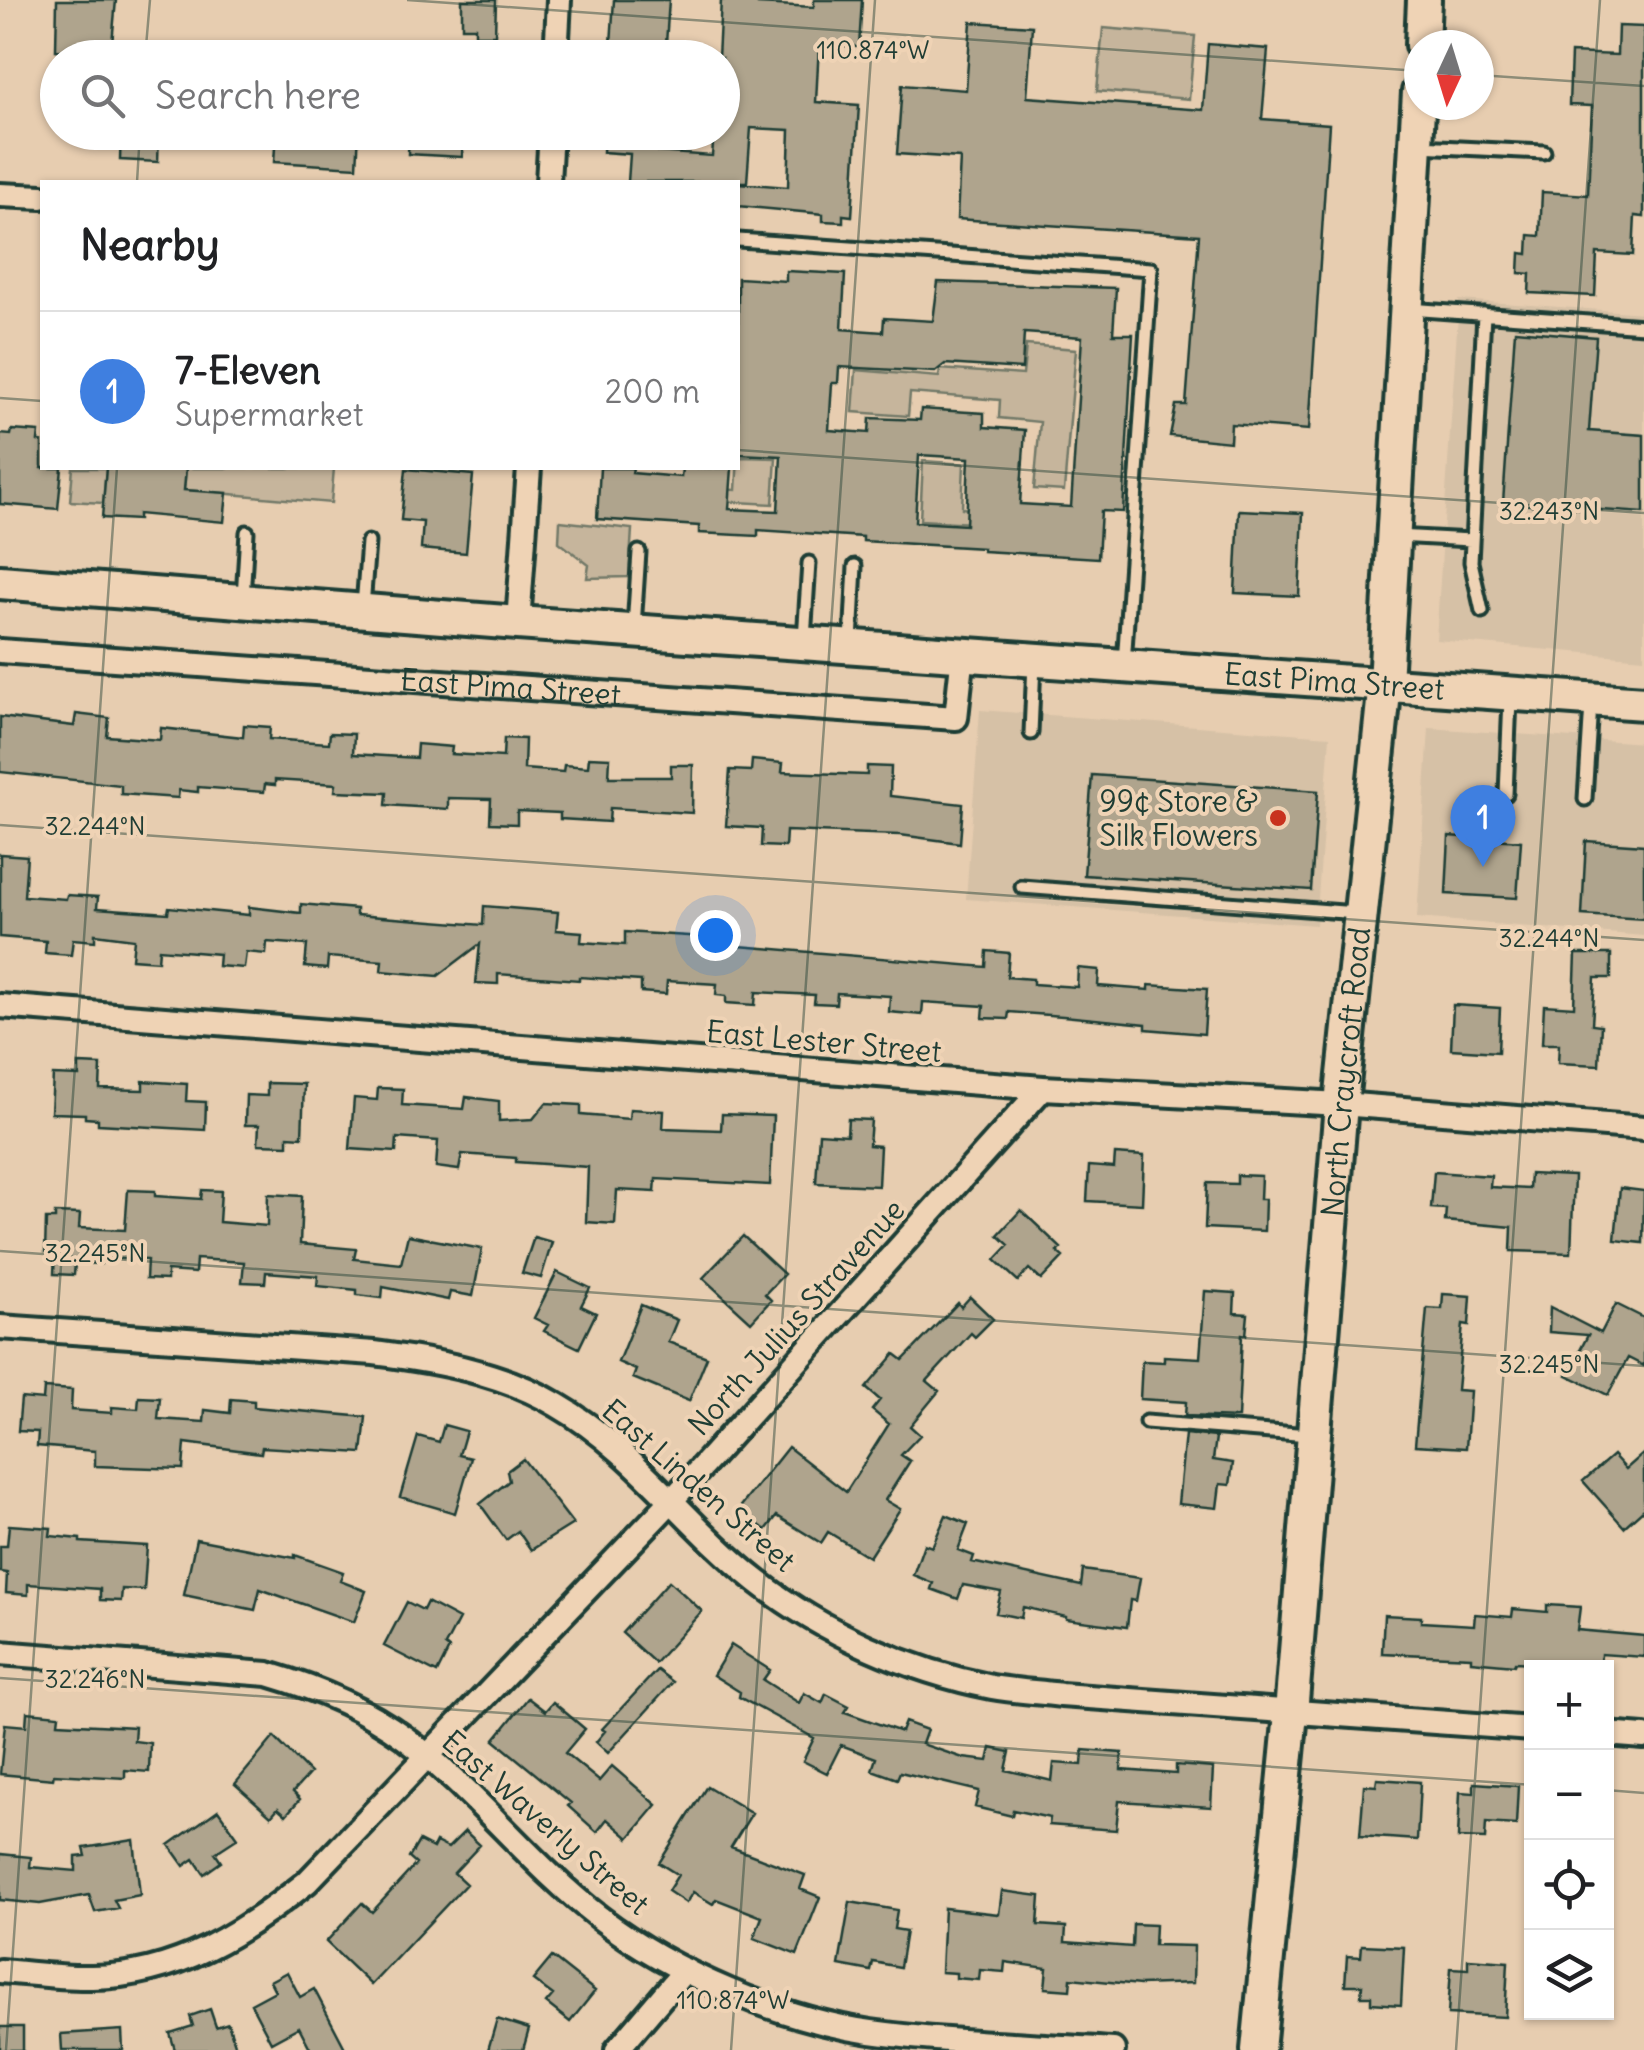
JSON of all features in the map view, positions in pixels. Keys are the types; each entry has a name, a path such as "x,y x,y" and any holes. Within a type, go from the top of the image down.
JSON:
{"main road":[{"path":"1423,30 1424,0"},
{"name":"North Craycroft Road","path":"1258,2050 1291,1713 1340,1104 1385,683 1417,120"},
{"name":"East Pima Street","path":"0,582 1644,703"}],"street":[{"path":"557,40 559,0"},
{"path":"548,180 550,150"},
{"path":"0,195 40,197"},
{"path":"518,623 529,470"},
{"name":"East Pima Street","path":"0,651 956,718 963,653"},
{"name":"East Lester Street","path":"0,1006 1042,1088 1340,1104 1644,1128"},
{"name":"North Julius Stravenue","path":"0,1971 93,1977 138,1972 186,1960 268,1913 306,1882 670,1502 1042,1088"},
{"name":"East Linden Street","path":"0,1327 374,1354 453,1366 554,1403 618,1452 757,1581 794,1606 866,1644 945,1674 993,1687 1524,1728"},
{"name":"East Waverly Street","path":"0,1653 217,1668 268,1674 305,1685 376,1719 428,1758 600,1918 686,1970 762,2002 867,2031 1113,2050"},
{"path":"1614,1735 1644,1737"},
{"path":"617,2050 686,1970"}],"lane":[{"path":"1416,146 1544,152"},
{"path":"740,240 1151,269 1124,665"},
{"path":"1407,309 1644,326"},
{"path":"1482,610 1470,562 1484,314"},
{"path":"242,602 247,532"},
{"path":"1394,536 1471,540"},
{"path":"363,611 368,542"},
{"path":"634,631 639,552"},
{"path":"803,643 809,564"},
{"path":"851,646 855,566"},
{"path":"1031,734 1034,658"},
{"path":"1506,794 1511,693"},
{"path":"1585,800 1592,699"},
{"path":"1022,887 1360,913"},
{"path":"1146,1422 1313,1435"}],"shaded area":[{"path":"1103,28 1195,36 1189,99 1097,91"},
{"path":"1459,300 1644,313 1644,658 1436,640"},
{"path":"1026,345 1076,349 1064,491 1034,489 1040,422 999,418 1000,400 910,393 908,416 853,412 856,370 939,377 940,369 1023,375"},
{"path":"740,457 776,458 773,504 700,500 701,488 736,490"},
{"path":"923,461 964,464 962,508 974,510 973,523 920,520"},
{"path":"73,470 106,470 103,503 70,501"},
{"path":"186,470 334,470 331,503 184,490"},
{"path":"560,521 632,529 629,577 587,578 589,565 559,542"},
{"path":"980,710 1330,736 1316,925 966,899"},
{"path":"1429,728 1644,743 1644,936 1417,918"}],"building":[{"path":"57,0 116,0 112,40 56,40"},
{"path":"462,0 496,0 495,35 475,35 475,27 462,27"},
{"path":"614,0 669,0 666,40 611,40"},
{"path":"721,0 814,7 814,0 862,0 859,47 819,44 816,102 859,105 852,216 843,215 843,222 823,221 823,214 740,206 740,183 788,187 790,130 751,128 747,182 628,180 630,154 603,152 658,150 712,156 712,150 740,150 740,40 719,40"},
{"path":"971,22 1032,26 1027,97 1203,110 1208,44 1268,49 1262,119 1329,124 1309,430 1231,424 1230,442 1170,436 1176,405 1186,405 1199,235 957,219 960,158 897,154 902,85 966,90"},
{"path":"1618,26 1644,27 1644,217 1635,216 1633,255 1597,253 1595,296 1529,293 1530,274 1519,273 1520,253 1528,254 1529,235 1540,236 1542,192 1588,195 1592,106 1569,105 1571,53 1617,55"},
{"path":"120,150 158,150 158,162 120,160"},
{"path":"275,150 358,150 357,167 274,162"},
{"path":"408,150 462,150 462,157 408,154"},
{"path":"786,271 845,274 842,329 883,332 884,318 933,321 938,282 1116,288 1113,334 1133,334 1123,512 1101,511 1098,558 758,530 758,536 699,533 699,526 597,519 600,470 681,477 682,470 732,470 729,509 778,511 781,456 740,454 740,278 786,281","holes":["1024,333 1082,337 1071,507 1020,504 1025,430 984,427 984,413 921,409 920,420 870,418 869,433 829,430 832,383 838,383 839,367 935,372 945,364 1022,369","919,455 969,458 966,525 915,522"]},
{"path":"1515,330 1596,337 1589,431 1644,435 1644,513 1503,503"},
{"path":"12,430 39,432 40,470 62,470 58,509 0,504 0,434 11,435"},
{"path":"106,470 186,470 184,490 227,493 224,522 138,514 138,520 102,518"},
{"path":"406,470 473,475 466,553 421,549 423,522 401,520"},
{"path":"1239,510 1303,513 1299,596 1235,593"},
{"path":"76,714 109,718 107,736 160,740 161,728 243,737 244,725 270,727 269,739 329,743 330,733 354,734 353,754 416,758 417,744 452,747 451,754 503,757 504,738 525,739 524,769 563,772 564,765 588,767 589,757 610,758 609,777 671,777 671,765 693,765 692,813 610,808 609,822 560,819 560,813 517,811 517,824 490,823 491,799 448,798 448,809 386,805 387,793 335,791 336,784 275,780 275,785 265,784 264,792 198,787 198,792 179,790 178,798 121,794 121,785 0,772 0,717 74,726"},
{"path":"752,760 783,763 782,772 867,775 867,766 891,767 890,796 963,804 960,843 900,835 786,831 785,847 761,846 762,828 726,826 730,770 751,771"},
{"path":"1092,775 1318,791 1311,890 1084,875"},
{"path":"1449,836 1521,841 1517,898 1446,894"},
{"path":"1586,841 1644,845 1644,919 1582,915"},
{"path":"0,854 27,856 24,896 98,897 97,908 168,913 169,907 249,915 249,907 301,913 301,904 356,909 356,915 483,925 484,906 558,912 556,930 582,932 581,942 625,945 625,932 704,937 703,943 986,967 987,951 1009,953 1007,977 1033,979 1033,984 1077,987 1078,968 1099,970 1098,986 1207,989 1204,1034 1146,1029 1146,1024 1009,1012 1008,1019 983,1018 984,1006 923,1002 922,1015 889,1012 890,996 837,993 836,1004 814,1003 815,995 756,992 755,1005 726,1003 726,996 716,995 717,984 667,981 666,994 641,992 641,981 579,977 498,974 498,984 476,983 480,944 438,976 381,971 382,961 328,957 327,969 305,967 307,945 267,942 266,954 246,952 244,968 218,966 219,954 159,949 158,961 132,959 134,939 95,934 95,941 73,939 71,955 45,953 46,941 0,937"},
{"path":"1576,954 1611,954 1611,978 1595,978 1592,1024 1601,1025 1599,1065 1558,1063 1559,1044 1542,1044 1544,1005 1574,1007"},
{"path":"1453,1005 1500,1008 1498,1052 1451,1049"},
{"path":"79,1064 101,1065 100,1089 143,1090 143,1081 187,1084 186,1101 206,1102 205,1130 98,1124 98,1119 85,1118 85,1114 51,1113 53,1075 79,1076"},
{"path":"267,1083 304,1084 302,1137 288,1136 288,1145 258,1144 259,1125 245,1125 246,1095 267,1096"},
{"path":"378,1088 403,1089 402,1105 464,1109 466,1097 499,1101 499,1121 533,1119 546,1103 581,1105 581,1115 629,1119 630,1109 664,1111 663,1128 721,1130 722,1114 773,1116 770,1185 656,1179 655,1192 617,1190 615,1224 586,1222 588,1167 462,1154 459,1170 436,1167 438,1141 397,1138 396,1152 350,1149 354,1098 377,1100"},
{"path":"848,1119 871,1120 869,1145 880,1146 878,1186 816,1183 819,1133 847,1135"},
{"path":"1115,1154 1144,1156 1142,1204 1087,1201 1089,1166 1114,1168"},
{"path":"1434,1172 1491,1176 1490,1187 1529,1189 1530,1174 1574,1176 1571,1253 1511,1251 1512,1227 1445,1221 1446,1209 1431,1208"},
{"path":"1237,1175 1261,1176 1264,1231 1205,1228 1207,1183 1237,1184"},
{"path":"1620,1188 1644,1191 1643,1243 1615,1240"},
{"path":"128,1190 201,1199 202,1190 221,1191 219,1222 267,1226 268,1194 302,1196 300,1244 356,1249 354,1259 401,1264 408,1235 482,1249 473,1296 450,1292 448,1300 383,1287 382,1298 357,1295 357,1290 317,1286 318,1276 266,1272 265,1283 242,1282 244,1262 196,1259 195,1273 167,1271 167,1280 146,1279 147,1260 102,1258 101,1264 75,1263 74,1275 54,1274 55,1253 45,1252 46,1219 55,1219 55,1213 80,1214 79,1228 125,1230"},
{"path":"1021,1210 1061,1248 1057,1252 1063,1257 1041,1280 1029,1269 1018,1281 995,1260 1009,1245 998,1235"},
{"path":"743,1236 784,1274 765,1294 771,1300 751,1322 703,1278"},
{"path":"534,1237 552,1242 541,1278 522,1273"},
{"path":"557,1272 590,1288 581,1306 596,1313 579,1348 544,1331 548,1325 534,1318"},
{"path":"1205,1291 1235,1293 1234,1313 1248,1314 1246,1335 1242,1334 1238,1418 1185,1416 1186,1402 1140,1399 1142,1361 1164,1362 1164,1356 1200,1358"},
{"path":"1443,1294 1471,1296 1469,1325 1463,1324 1457,1390 1470,1391 1466,1448 1415,1445 1427,1308 1442,1309"},
{"path":"970,1297 993,1319 975,1337 971,1333 927,1381 939,1391 910,1426 920,1435 901,1455 910,1461 885,1500 900,1509 869,1557 828,1532 821,1543 777,1516 766,1530 738,1510 788,1447 846,1492 889,1424 872,1410 880,1400 866,1388 895,1354 903,1360 958,1303 961,1307"},
{"path":"1616,1304 1644,1318 1644,1366 1628,1358 1608,1395 1567,1375 1588,1335 1549,1332 1550,1307 1601,1333"},
{"path":"641,1305 677,1320 668,1342 707,1357 689,1401 633,1378 636,1370 618,1362"},
{"path":"44,1388 72,1390 71,1410 112,1413 112,1407 138,1409 139,1397 160,1398 158,1419 204,1422 205,1410 230,1413 231,1399 254,1401 254,1407 366,1417 362,1453 262,1447 261,1453 185,1443 183,1469 95,1466 95,1451 37,1446 38,1432 18,1431 21,1398 43,1400"},
{"path":"444,1425 466,1431 459,1455 471,1458 455,1513 400,1497 418,1436 439,1442"},
{"path":"1185,1434 1216,1437 1213,1460 1233,1463 1230,1485 1220,1484 1217,1508 1178,1504"},
{"path":"1644,1453 1644,1509 1624,1527 1583,1481 1613,1455 1626,1469"},
{"path":"523,1459 573,1524 531,1550 518,1531 506,1540 480,1504 509,1481 507,1471"},
{"path":"946,1515 968,1524 958,1550 974,1556 972,1562 1081,1586 1083,1570 1140,1578 1136,1601 1130,1600 1127,1627 1066,1619 1023,1607 1021,1618 996,1613 1001,1592 963,1585 958,1599 931,1589 933,1583 913,1575 924,1544 932,1547"},
{"path":"9,1525 51,1528 50,1536 80,1542 147,1546 144,1590 122,1589 121,1601 100,1600 100,1589 28,1584 28,1595 6,1593 7,1573 0,1572 0,1546 7,1546"},
{"path":"196,1539 295,1555 343,1572 340,1581 366,1591 354,1622 260,1589 255,1610 184,1595"},
{"path":"669,1581 702,1611 655,1663 622,1633"},
{"path":"407,1602 423,1610 427,1602 459,1619 437,1673 384,1646"},
{"path":"1547,1605 1580,1607 1577,1630 1644,1636 1644,1657 1601,1654 1601,1660 1524,1660 1514,1665 1471,1661 1471,1657 1382,1653 1384,1615 1474,1625 1475,1614 1512,1617 1513,1609 1547,1612"},
{"path":"731,1645 770,1670 763,1680 799,1703 804,1693 822,1703 826,1694 849,1706 845,1712 901,1732 905,1722 927,1730 922,1744 963,1758 988,1761 991,1748 1010,1752 1006,1770 1052,1781 1054,1763 1082,1765 1083,1750 1122,1753 1121,1770 1176,1774 1176,1765 1213,1768 1211,1807 1119,1801 1116,1830 1049,1825 1050,1818 1013,1810 1012,1816 975,1807 979,1791 900,1772 897,1779 872,1770 876,1758 841,1745 827,1773 803,1761 814,1738 739,1697 740,1692 713,1675"},
{"path":"657,1670 673,1682 608,1753 596,1742 605,1731 602,1729"},
{"path":"528,1698 545,1711 553,1702 585,1729 565,1753 599,1781 612,1766 657,1805 629,1838 607,1819 597,1832 568,1806 571,1803 494,1740"},
{"path":"27,1712 59,1715 58,1723 135,1727 134,1741 150,1743 149,1772 125,1770 125,1778 54,1774 53,1779 0,1774 5,1724 26,1726"},
{"path":"274,1737 310,1773 293,1792 300,1799 286,1815 278,1808 271,1816 235,1784"},
{"path":"1377,1779 1420,1782 1417,1840 1360,1836 1364,1785 1376,1786"},
{"path":"1474,1783 1518,1786 1516,1825 1486,1823 1485,1839 1458,1838 1460,1792 1474,1793"},
{"path":"707,1786 752,1813 731,1847 805,1875 800,1889 820,1897 797,1955 754,1938 762,1917 716,1899 713,1904 693,1892 686,1903 668,1891 678,1875 659,1863"},
{"path":"218,1810 238,1838 215,1853 221,1862 204,1874 194,1859 184,1866 169,1845"},
{"path":"465,1831 480,1845 454,1873 466,1884 371,1985 326,1942 362,1903 372,1912 416,1864 409,1858 419,1841 433,1848 436,1842 448,1848"},
{"path":"134,1840 140,1895 114,1900 118,1908 95,1912 89,1895 40,1904 0,1900 0,1854 31,1857 30,1867 76,1871 76,1857 86,1856 84,1848"},
{"path":"1002,1891 1040,1896 1038,1925 1066,1927 1065,1942 1132,1947 1133,1924 1155,1925 1154,1945 1194,1946 1193,1983 1140,1985 1071,1978 1070,1990 1045,1988 1047,1968 1005,1962 1004,1972 980,1970 979,1980 941,1972 944,1908 999,1914"},
{"path":"850,1902 897,1910 894,1929 906,1931 900,1967 873,1962 871,1971 839,1965"},
{"path":"1362,1945 1404,1947 1401,2005 1371,2003 1371,1996 1361,1996 1362,1985 1345,1985 1347,1956 1361,1957"},
{"path":"552,1957 595,1991 570,2022 546,2003 553,1995 533,1980"},
{"path":"1468,1959 1508,1962 1505,2017 1448,2014 1451,1968 1468,1969"},
{"path":"287,1972 300,1997 314,1989 346,2050 311,2050 299,2027 271,2042 251,2004 275,1991 270,1981"},
{"path":"210,2009 216,2027 228,2023 237,2050 175,2050 170,2033 193,2026 190,2016"},
{"path":"497,2019 529,2029 523,2050 488,2050"},
{"path":"0,2027 23,2027 23,2050 0,2050"},
{"path":"122,2030 123,2050 62,2050 61,2034"}],"place":[{"name":"99¢ Store & Silk Flowers","path":"1278,818"},
{"name":"7-Eleven","path":"1483,867"}]}
